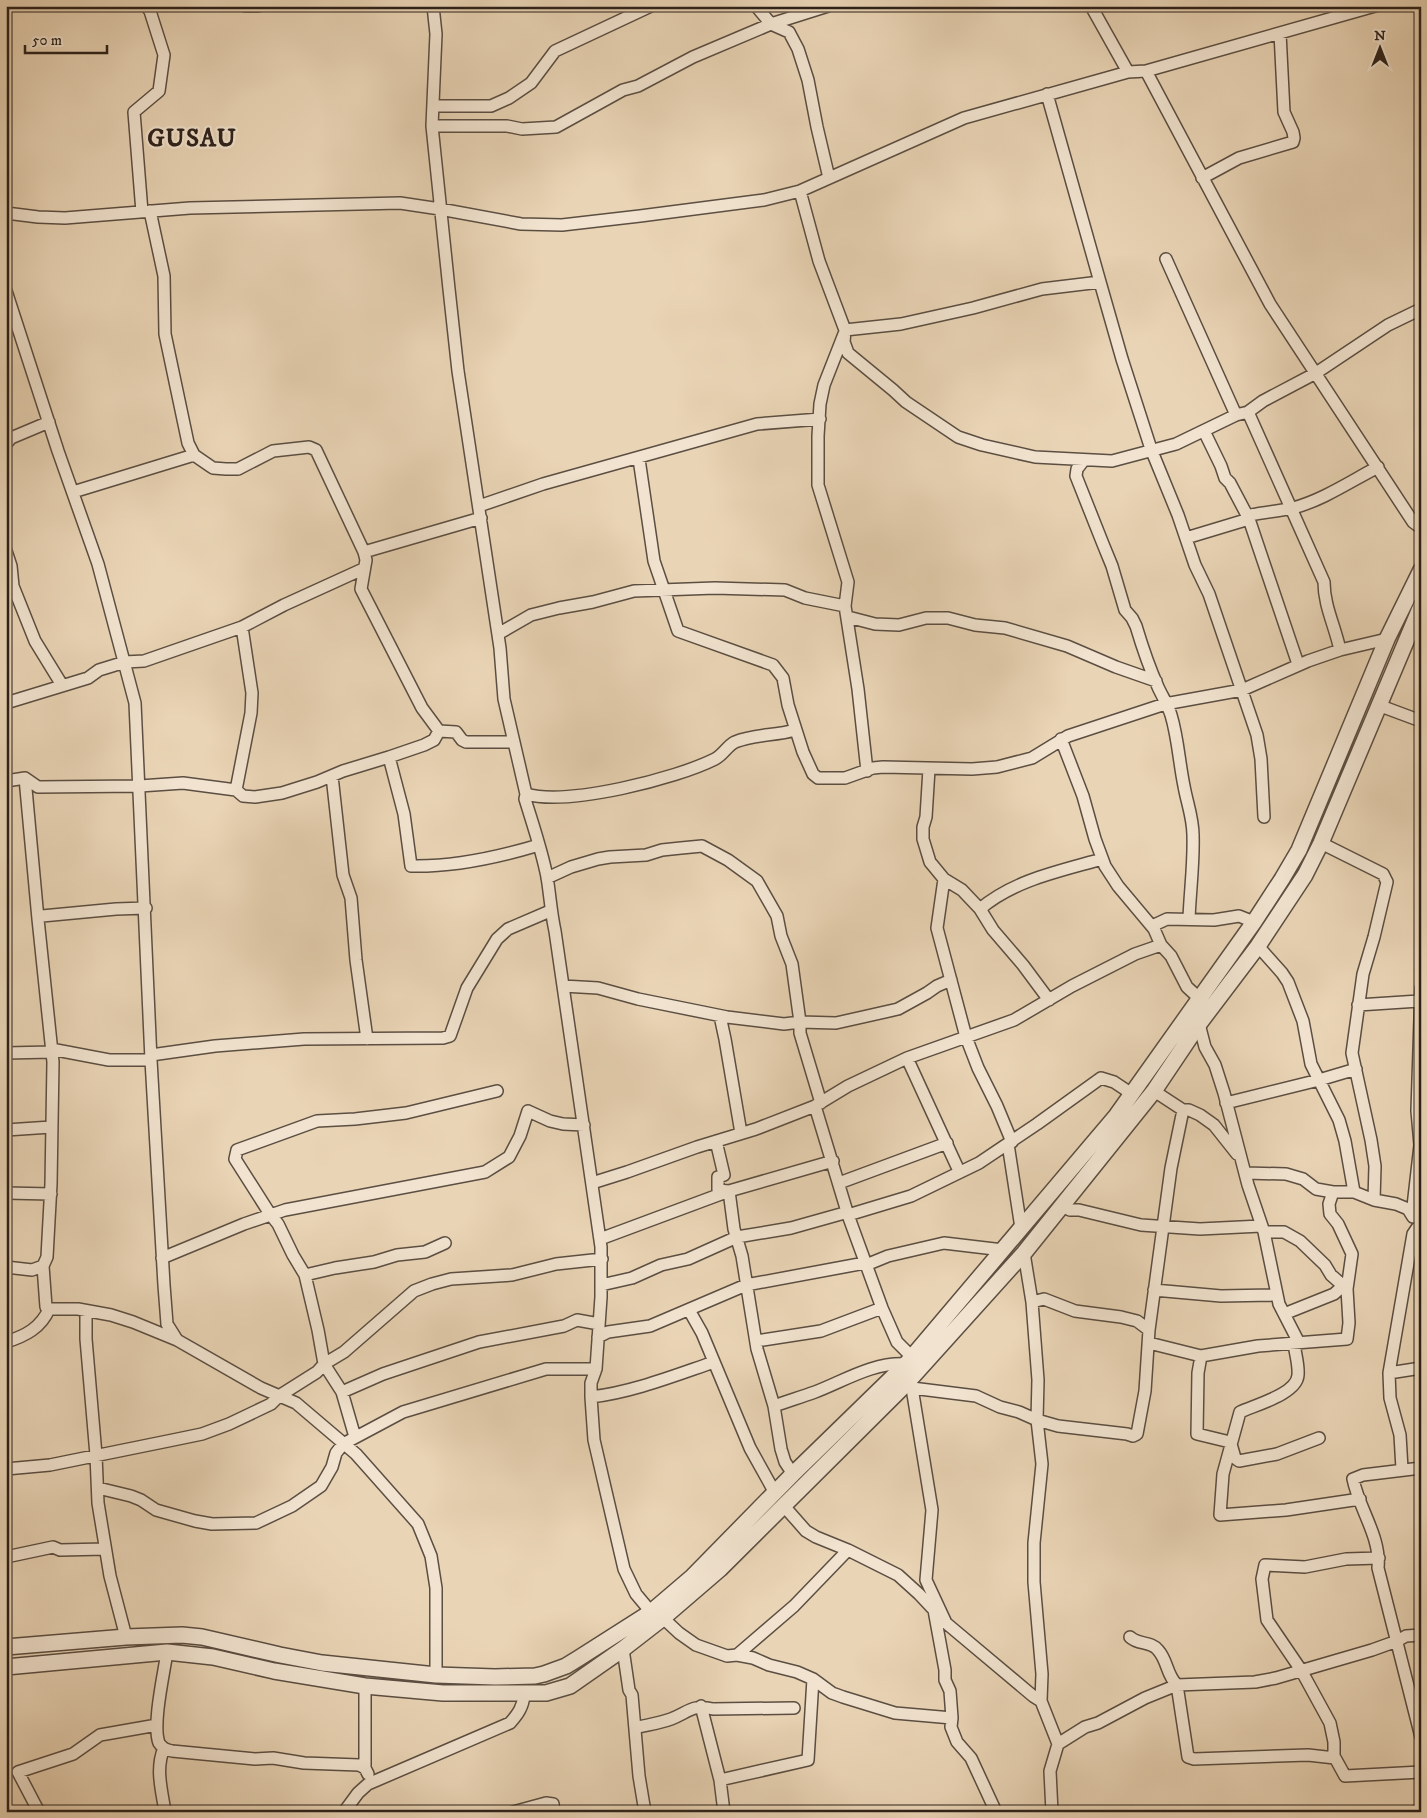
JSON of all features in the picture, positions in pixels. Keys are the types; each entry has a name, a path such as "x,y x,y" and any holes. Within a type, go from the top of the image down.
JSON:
{"street":[{"path":"146,6 150,11 164,55 159,91 134,112 146,212 164,276 165,334 188,443 194,455 214,468 226,469 238,469 273,451 309,447 316,450 364,552 366,560 361,589 422,708 439,731"},
{"path":"245,6 258,6"},
{"path":"433,6 436,34 432,126 458,371 498,634 504,700 526,794 525,799 540,845 547,878 550,911 563,986 600,1239 602,1259 599,1324 596,1369 592,1382 591,1397 594,1440 624,1569 636,1594 657,1615 696,1645 727,1656 737,1655 797,1672 813,1679 832,1693 895,1713 952,1718"},
{"path":"433,106 491,106 500,103 530,83 555,51 651,6"},
{"path":"756,6 771,24 789,32 802,61 808,80 829,178"},
{"path":"432,126 507,126 522,129 556,127 624,90 638,86 692,57 802,10 828,6"},
{"path":"1091,6 1128,72"},
{"path":"6,213 65,218 190,208 400,203 521,224 562,226 764,200 800,191 964,118 1128,72 1146,71 1375,6"},
{"path":"1202,178 1239,158 1293,142 1293,132 1284,112 1280,33"},
{"path":"1146,71 1270,304 1413,522 1421,528"},
{"path":"1047,94 1120,351 1152,449 1195,565 1209,594 1257,734 1261,759 1264,817"},
{"path":"800,191 819,261 845,330 844,342 848,353 906,402 958,437 968,442 1036,457 1112,461 1176,444 1236,415 1248,412 1263,401 1316,373 1388,324 1421,309"},
{"path":"1166,260 1236,415"},
{"path":"845,330 901,324 972,308 1042,289 1100,282"},
{"path":"6,291 98,564 135,703 162,1258 167,1324 177,1340"},
{"path":"845,330 824,385 820,419 818,485 848,582 846,611 867,771"},
{"path":"1248,412 1324,582 1324,594 1329,616 1340,650"},
{"path":"479,506 544,484 757,424 820,419"},
{"path":"6,444 11,438 49,422"},
{"path":"1204,431 1225,478 1230,483 1249,519 1298,664"},
{"path":"73,492 194,455"},
{"path":"639,458 654,560 678,631 773,665 783,678 795,730 813,774 818,778 845,778 873,768 972,769 997,767 1032,758 1061,739 1165,704 1242,690 1298,664 1340,650 1387,639"},
{"path":"1084,460 1077,469 1076,476 1079,487 1108,553 1125,610 1132,618 1165,704 1170,712 1176,734 1193,833 1188,919"},
{"path":"1186,538 1249,519 1251,515 1291,508 1332,493 1341,486 1378,467"},
{"path":"364,552 481,518"},
{"path":"6,551 11,566 14,586 35,641 62,685"},
{"path":"6,703 88,678 98,670 125,662 144,660 242,628 284,605 364,570"},
{"path":"779,1499 793,1474 909,1361 1020,1228 1092,1146 1132,1094 1254,922 1299,850 1387,639 1421,570"},
{"path":"498,634 531,615 634,591 747,588 785,590 846,611 875,624 899,624 926,618 948,618 1006,628 1067,646 1116,667 1156,681"},
{"path":"6,1647 126,1637 182,1635 202,1637 262,1652 322,1663 436,1675 516,1677 544,1674 566,1666 657,1615 720,1569 779,1499 908,1386 1024,1253 1154,1091 1199,1024 1258,946 1305,875 1321,843 1421,606"},
{"path":"236,790 252,693 242,628"},
{"path":"1378,705 1421,721"},
{"path":"526,794 538,797 584,795 662,778 717,758 729,746 740,741 795,730"},
{"path":"439,731 456,732 466,742 514,742"},
{"path":"6,781 25,778 38,787 140,786 183,783 236,790 243,796 255,797 282,793 332,776 343,770 389,757 434,740 439,731"},
{"path":"1061,739 1083,796 1102,859 1118,886 1152,926 1161,945 1171,956 1187,987 1200,999"},
{"path":"389,757 404,814 411,866 477,860 540,845"},
{"path":"929,769 923,839 930,862 944,879 962,890 980,909 993,930 1023,965 1049,1000"},
{"path":"332,776 343,875 351,898 356,960 367,1038"},
{"path":"25,778 51,1050 50,1194 47,1257 43,1266 46,1307 49,1309"},
{"path":"1321,843 1382,874 1387,882 1363,974 1352,1053 1374,1157 1374,1200"},
{"path":"547,878 571,867 598,859 646,855 662,850 702,846 728,860 756,881 776,916 781,936 792,964 800,1033 848,1214 882,1308 897,1342 909,1361"},
{"path":"980,909 1010,889 1031,880 1102,859"},
{"path":"944,879 937,928 966,1037 978,1068 1004,1121 1010,1143 1020,1228"},
{"path":"38,919 42,916 146,908"},
{"path":"6,1053 51,1050 109,1060 151,1058 215,1046 253,1044 280,1040 443,1038 450,1036 467,988 497,938 508,929 550,911"},
{"path":"1152,926 1167,919 1214,920 1239,916 1254,922"},
{"path":"592,1183 741,1133 818,1104 848,1086 907,1058 1014,1020 1072,986 1135,954 1161,945"},
{"path":"1258,946 1282,972 1288,982 1303,1021 1311,1064 1339,1120 1345,1141 1354,1192"},
{"path":"563,986 598,988 638,999 720,1016 784,1024 800,1022 836,1023 898,1009 951,980"},
{"path":"1412,1215 1420,1144 1416,1111 1419,1000 1421,988"},
{"path":"1358,1005 1419,1000"},
{"path":"720,1016 726,1039 741,1133"},
{"path":"1199,1024 1204,1047 1215,1065 1262,1229 1272,1267 1276,1295 1297,1339 1294,1343 1298,1375 1296,1382 1285,1393 1240,1412 1230,1442 1223,1474 1220,1515 1286,1510 1360,1499"},
{"path":"907,1058 959,1171"},
{"path":"1226,1103 1356,1069"},
{"path":"601,1285 623,1281 661,1265 688,1259 738,1237 791,1228 911,1196 959,1171 979,1163 1101,1078 1114,1082 1132,1094"},
{"path":"355,1437 342,1392 324,1364 305,1275 278,1224 235,1159 237,1150 317,1121 406,1113 496,1091"},
{"path":"1154,1091 1183,1110 1189,1110 1200,1115 1214,1125 1241,1160"},
{"path":"908,1386 976,1396 1000,1407 1058,1426 1134,1436 1137,1434 1145,1392 1149,1330 1153,1312 1154,1290 1170,1168 1183,1110"},
{"path":"162,1258 270,1214 310,1204 485,1172 509,1157 520,1136 528,1111 550,1121 584,1125"},
{"path":"6,1130 50,1127"},
{"path":"716,1141 724,1174 718,1176 718,1190 728,1191"},
{"path":"839,1183 947,1143"},
{"path":"600,1239 728,1191 833,1161"},
{"path":"1246,1173 1286,1174 1303,1179 1316,1189 1333,1192 1354,1192 1374,1200 1408,1208 1419,1228 1413,1234 1389,1373 1390,1398 1400,1435 1402,1469"},
{"path":"728,1191 756,1341 774,1406 781,1449 785,1462 793,1474"},
{"path":"1149,1343 1201,1356 1258,1346 1347,1339 1349,1311 1346,1287 1352,1254 1338,1224 1330,1214 1329,1204 1333,1192"},
{"path":"6,1193 50,1194"},
{"path":"1062,1206 1070,1210 1079,1210 1140,1225 1200,1229 1262,1229 1284,1232 1300,1241 1325,1265 1331,1275 1346,1287"},
{"path":"305,1275 374,1262 397,1255 425,1252 446,1243"},
{"path":"598,1337 608,1332 650,1326 746,1285 866,1264 888,1256 944,1243 1003,1250"},
{"path":"1024,1253 1032,1302 1038,1380 1037,1420 1042,1474 1034,1543 1034,1582 1042,1674 1041,1702 1058,1744 1050,1771 1052,1812"},
{"path":"6,1469 50,1465 202,1434 271,1404 279,1396 344,1352 414,1291 451,1279 512,1275 556,1264 602,1259"},
{"path":"6,1267 32,1270 43,1266"},
{"path":"1284,1314 1334,1294 1346,1287"},
{"path":"1154,1290 1221,1296 1276,1295"},
{"path":"1032,1302 1044,1299 1075,1310 1122,1317 1138,1321 1149,1330"},
{"path":"756,1341 821,1331 882,1308"},
{"path":"49,1309 72,1309 111,1315 177,1340 261,1388 296,1403 356,1454 418,1524 431,1556 436,1588 436,1675"},
{"path":"6,1342 38,1327 45,1320 49,1309"},
{"path":"689,1310 702,1333 750,1448 779,1499 806,1531 898,1575 937,1611 946,1623 1041,1702"},
{"path":"86,1311 86,1339 98,1503 110,1576 126,1637"},
{"path":"342,1392 383,1374 479,1342 564,1326 577,1320 599,1324"},
{"path":"1201,1356 1198,1373 1197,1434 1230,1442"},
{"path":"774,1406 874,1368 909,1361"},
{"path":"591,1397 610,1395 631,1388 651,1385 714,1362"},
{"path":"1389,1373 1421,1368"},
{"path":"98,1488 131,1496 156,1510 195,1521 212,1524 256,1523 292,1506 321,1486 332,1467 336,1453 343,1444 403,1412 532,1372 546,1369 596,1369"},
{"path":"908,1386 932,1510 926,1580 937,1611 945,1680 950,1691 951,1727 957,1742 971,1758 996,1812"},
{"path":"1230,1442 1235,1458 1239,1461 1277,1454 1320,1438"},
{"path":"1421,1468 1363,1475 1353,1479 1355,1491 1369,1524 1379,1558 1378,1568 1421,1737"},
{"path":"6,1557 53,1547 60,1550 105,1549"},
{"path":"737,1655 794,1606 848,1550"},
{"path":"1379,1558 1346,1559 1305,1567 1265,1565 1262,1579 1267,1620 1301,1670 1330,1723 1335,1758 1345,1776 1421,1772"},
{"path":"6,1667 167,1652 213,1657 274,1671 365,1686 443,1694 546,1694 570,1686 623,1649 657,1615"},
{"path":"1058,1744 1085,1727 1098,1723 1145,1698 1177,1685 1255,1682 1398,1641 1406,1636 1421,1635"},
{"path":"1130,1637 1134,1640 1154,1645 1166,1662 1170,1678 1177,1685 1188,1757 1194,1759 1308,1755 1335,1758"},
{"path":"623,1649 629,1690 632,1696 645,1812"},
{"path":"167,1652 157,1725 160,1743 164,1748 172,1751 273,1758 304,1763 359,1764 364,1768 372,1782"},
{"path":"720,1780 808,1760 813,1679"},
{"path":"364,1768 365,1686"},
{"path":"344,1812 358,1793 372,1782 510,1723 519,1714 524,1702 524,1694"},
{"path":"635,1728 670,1719 701,1706 713,1709 794,1708"},
{"path":"701,1706 720,1780 724,1812"},
{"path":"39,1812 18,1772 73,1754 100,1735 157,1725"},
{"path":"164,1748 158,1767 165,1812"},
{"path":"513,1812 546,1803 553,1804 554,1812"},
{"path":"1416,1812 1421,1808"}],"district":[{"name":"GUSAU","path":"192,137"}]}
